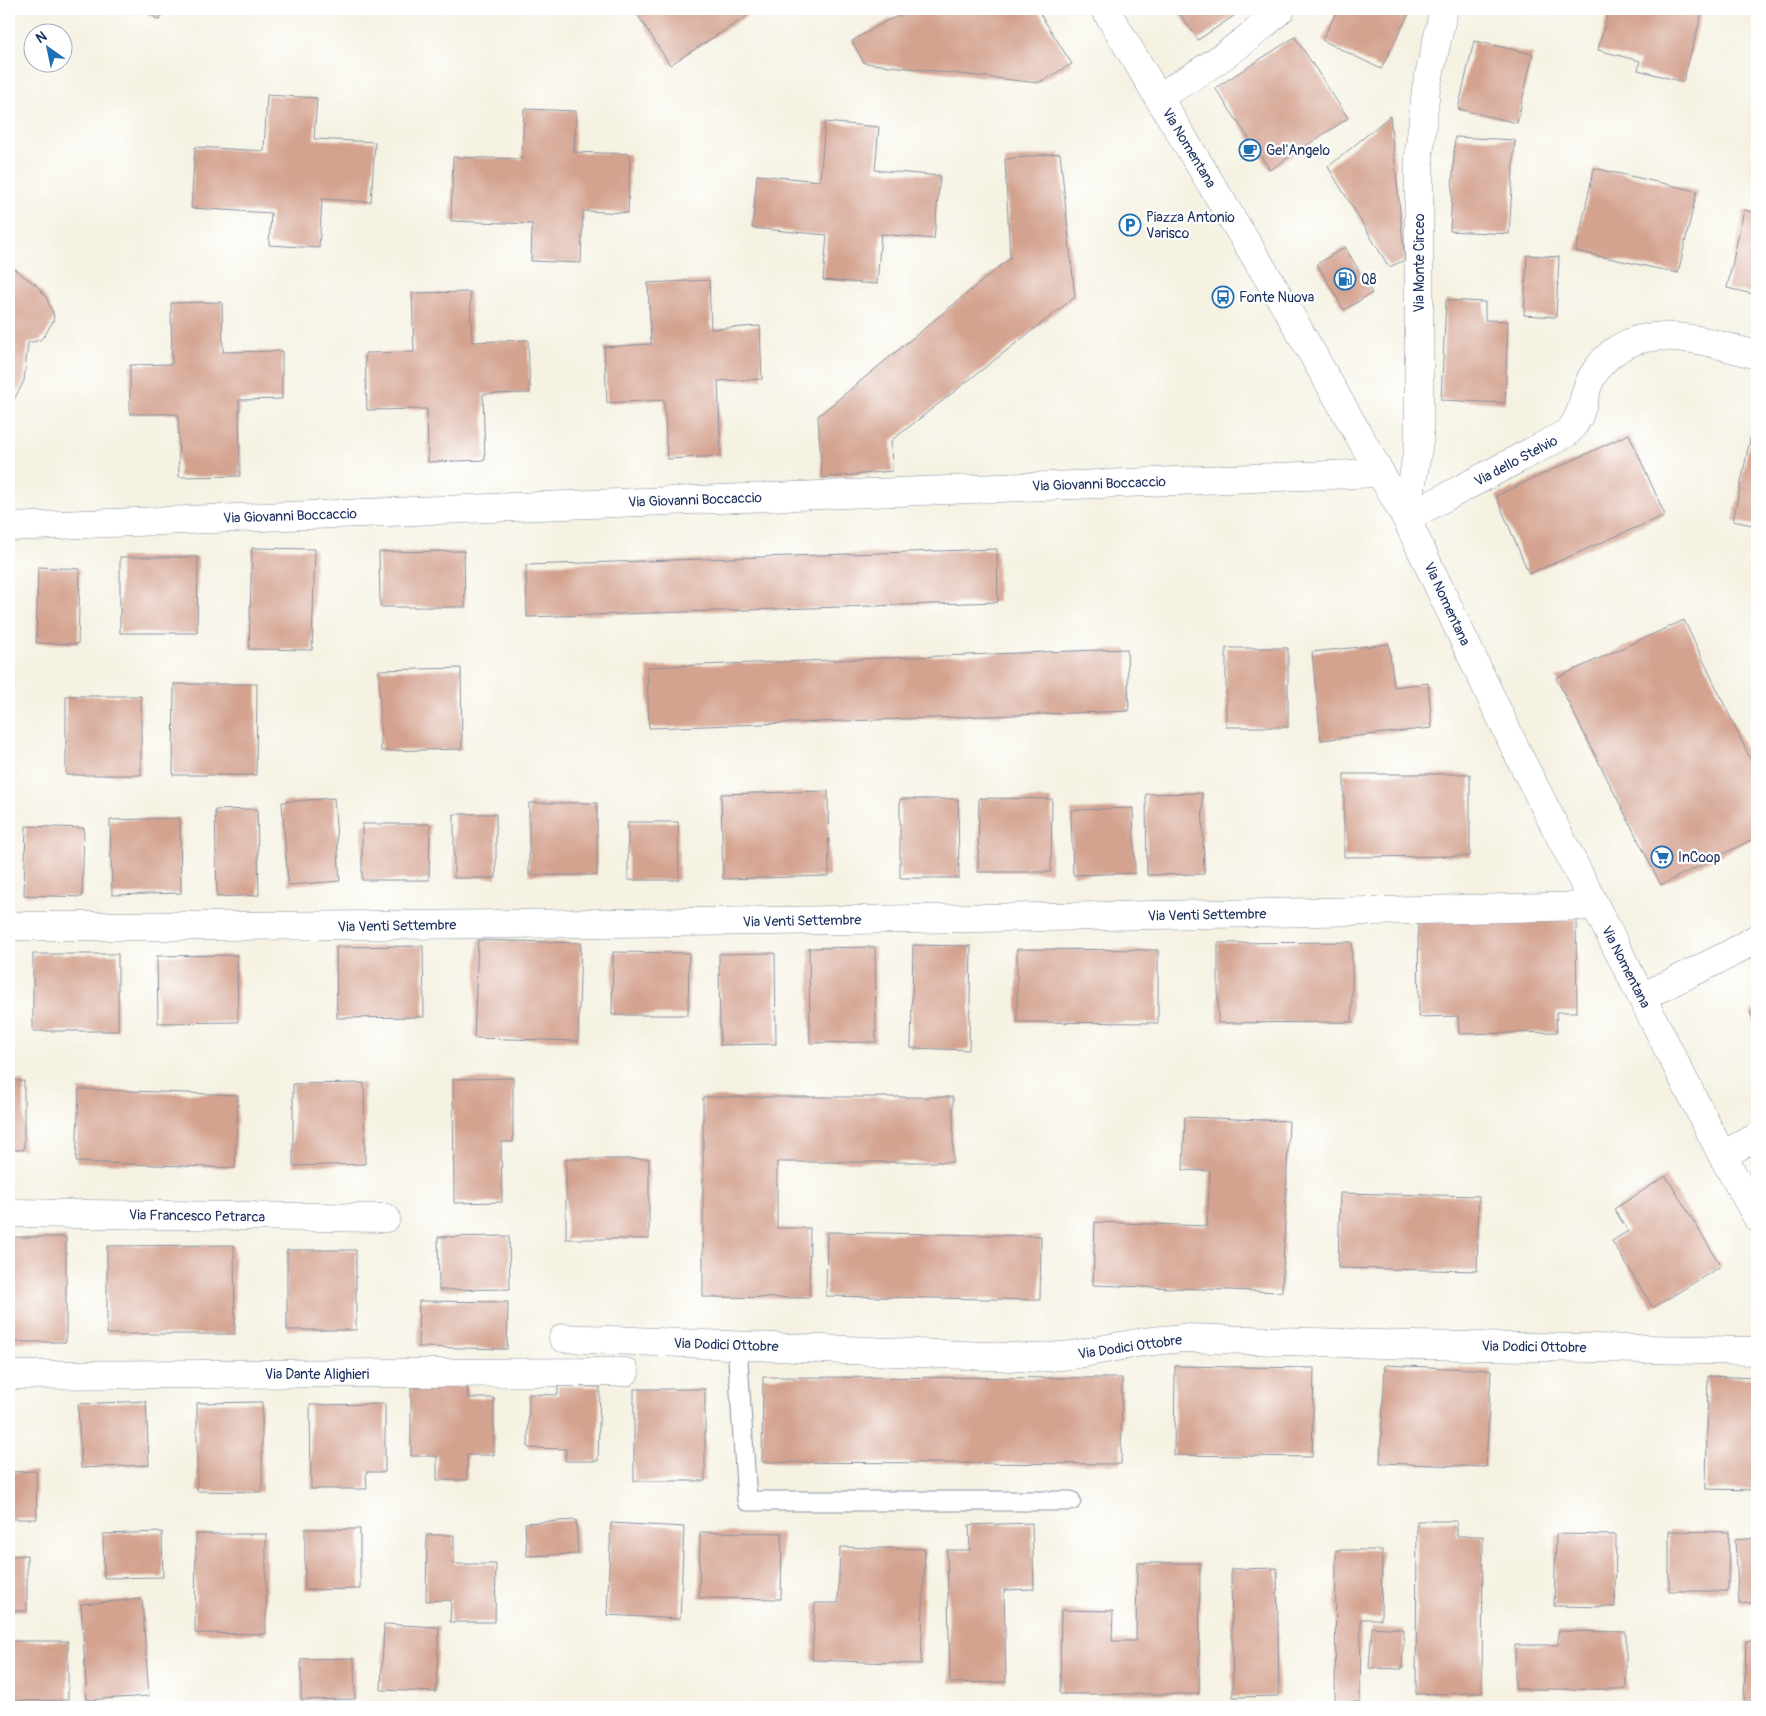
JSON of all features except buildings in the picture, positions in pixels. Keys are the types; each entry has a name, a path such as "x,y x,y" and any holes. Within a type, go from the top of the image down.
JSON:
{"street":[{"name":"Via Nomentana","path":"1105,9 1288,311 1406,518 1519,756 1722,1155 1757,1217"},
{"path":"1158,97 1226,54 1281,9"},
{"name":"Via Monte Circeo","path":"1406,518 1419,442 1419,156 1426,89 1444,9"},
{"name":"Via dello Stelvio","path":"1406,518 1567,433 1579,419 1592,376 1601,364 1622,347 1646,337 1673,336 1757,355"},
{"name":"Via Giovanni Boccaccio","path":"9,527 1380,472"},
{"name":"Via Venti Settembre","path":"9,926 545,924 1159,916 1595,906"},
{"path":"1642,997 1728,955 1757,938"},
{"path":"1722,1155 1757,1137"},
{"name":"Via Francesco Petrarca","path":"9,1213 386,1218"},
{"name":"Via Dodici Ottobre","path":"563,1338 1037,1358 1072,1355 1143,1342 1183,1338 1413,1345 1757,1351"},
{"name":"Via Dante Alighieri","path":"9,1376 626,1372"}],"lane":[{"path":"737,1346 748,1501 1071,1501"}],"place":[{"name":"Gel'Angelo","path":"1250,150"},
{"name":"Piazza Antonio Varisco","path":"1130,225"},
{"name":"Q8","path":"1345,279"},
{"name":"Fonte Nuova","path":"1223,297"},
{"name":"InCoop","path":"1662,857"}]}
